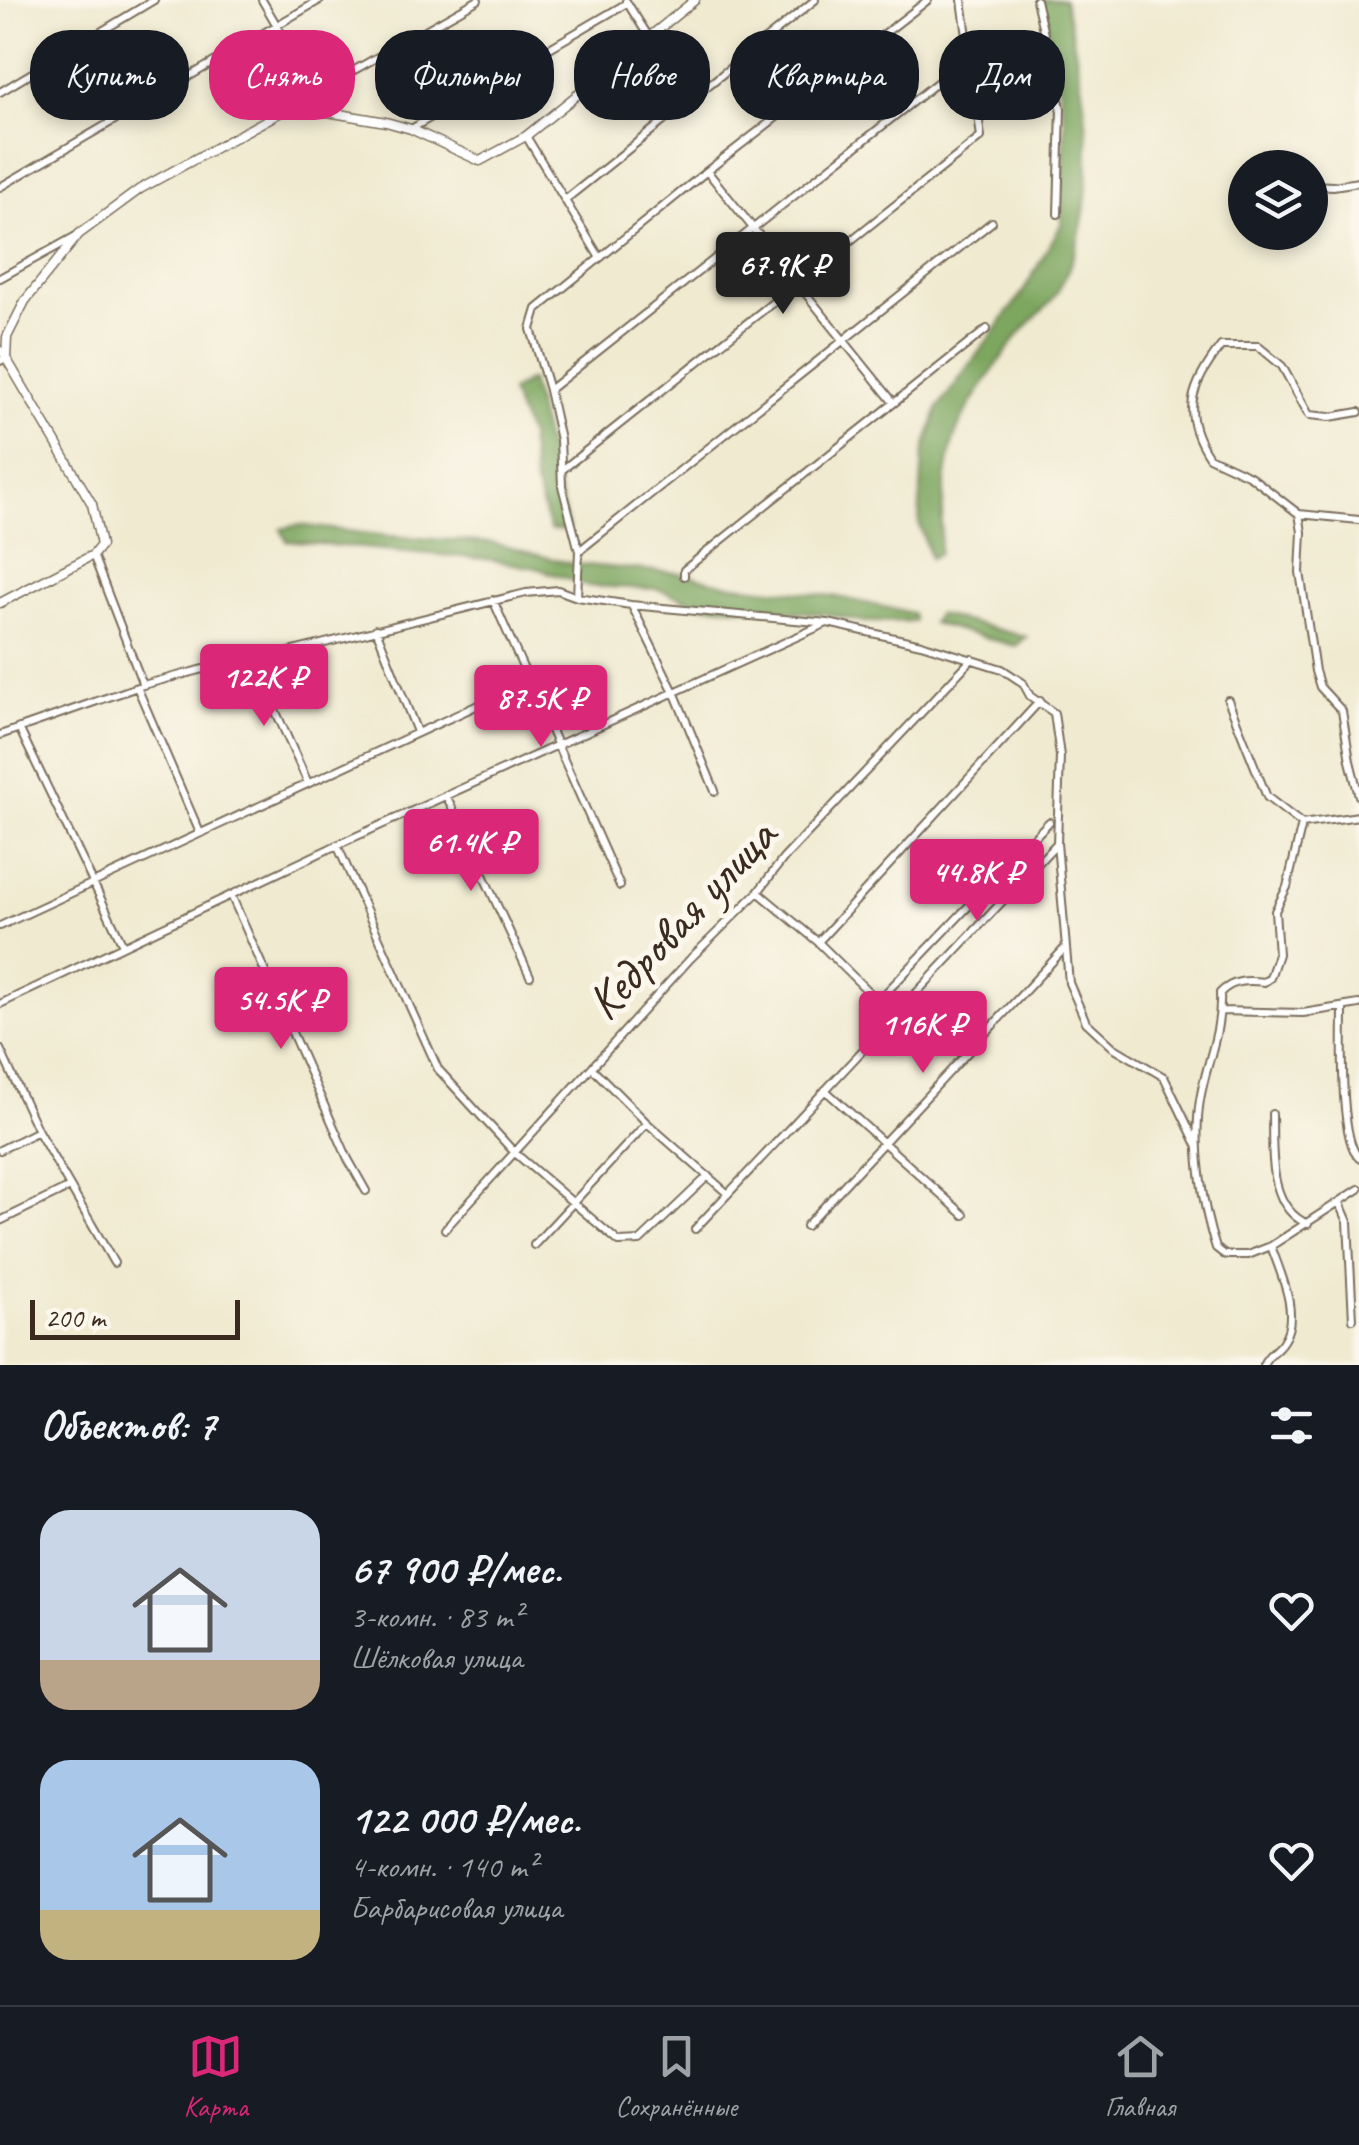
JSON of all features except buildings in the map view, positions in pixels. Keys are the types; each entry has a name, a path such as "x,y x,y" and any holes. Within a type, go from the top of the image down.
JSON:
{"street":[{"path":"0,92 154,0"},
{"path":"262,0 280,30"},
{"path":"0,187 320,0"},
{"path":"355,70 478,0"},
{"path":"658,30 695,0"},
{"path":"565,200 815,0"},
{"path":"577,597 579,551 562,486 560,440 532,329 537,309 928,0"},
{"path":"962,0 966,30"},
{"path":"1036,0 1043,30"},
{"path":"411,129 627,1 645,30"},
{"path":"549,390 939,82"},
{"path":"355,116 411,129 480,161 526,136 574,97"},
{"path":"0,278 78,234 140,188 266,120"},
{"path":"561,471 981,138 980,120"},
{"path":"1058,214 1061,120"},
{"path":"526,136 600,258"},
{"path":"707,171 894,403"},
{"path":"1328,186 1359,182"},
{"path":"579,551 992,222"},
{"path":"0,603 92,555 101,544 92,504 2,356 26,302 78,234"},
{"path":"684,576 684,570 987,330"},
{"path":"1359,412 1309,416 1282,366 1258,346 1221,346 1202,372 1194,393 1192,420 1209,457 1250,476 1299,514 1359,520"},
{"path":"1299,514 1300,572 1315,672 1320,687 1342,711 1359,796"},
{"path":"92,555 200,833"},
{"path":"0,735 140,686 234,660 253,661 493,600 558,590 577,597 631,605 828,622 972,658 1002,669 1023,683 1030,696 1054,713 1060,756 1057,843 1069,983 1086,1022 1112,1047 1164,1077 1198,1146"},
{"path":"493,600 620,886"},
{"path":"631,605 716,792"},
{"path":"0,1004 337,845 828,622"},
{"path":"376,629 416,732"},
{"name":"Кедровая улица","path":"445,1229 691,958 758,892 783,859 972,658"},
{"path":"253,661 308,782"},
{"path":"0,926 530,681"},
{"path":"1228,700 1267,797 1302,824 1359,816"},
{"path":"818,942 1040,701"},
{"path":"19,728 123,945"},
{"path":"446,795 530,976"},
{"path":"878,1001 1049,822"},
{"path":"1302,824 1287,887 1275,911 1278,954 1270,978 1227,985 1220,993 1214,1049 1199,1103 1198,1146 1216,1248 1225,1254 1248,1255 1272,1246 1359,1189"},
{"path":"695,1229 1057,843"},
{"path":"337,845 438,1070 515,1154 572,1205 619,1242 640,1241 708,1176"},
{"path":"758,892 818,942 894,1017"},
{"path":"231,895 348,1159 366,1191"},
{"path":"806,1226 1065,948"},
{"path":"1221,1011 1274,1014 1359,1004"},
{"path":"1343,1008 1344,1098 1352,1152 1359,1158"},
{"path":"0,1048 38,1131 114,1264"},
{"path":"593,1069 728,1194"},
{"path":"825,1090 964,1214"},
{"path":"1272,1114 1272,1172 1290,1212 1308,1224"},
{"path":"534,1245 647,1123"},
{"path":"0,1150 38,1131"},
{"path":"0,1222 70,1187"},
{"path":"1340,1203 1348,1222 1354,1319"},
{"path":"1263,1365 1268,1353 1287,1336 1288,1326 1285,1278 1272,1246"}],"green space":[{"path":"1042,0 1064,0 1085,109 1087,185 1082,221 1073,257 1058,291 1007,351 959,426 947,472 939,554 930,558 919,522 923,455 938,408 1023,292 1061,225 1065,30 1048,30"},
{"path":"530,380 569,530 550,530 534,481 529,437 510,392"},
{"path":"298,525 493,543 572,564 680,573 726,584 833,596 912,613 914,621 864,622 827,614 700,605 658,589 588,586 536,568 486,559 287,541 281,529"},
{"path":"937,614 1026,637 1016,646 932,623"}]}
